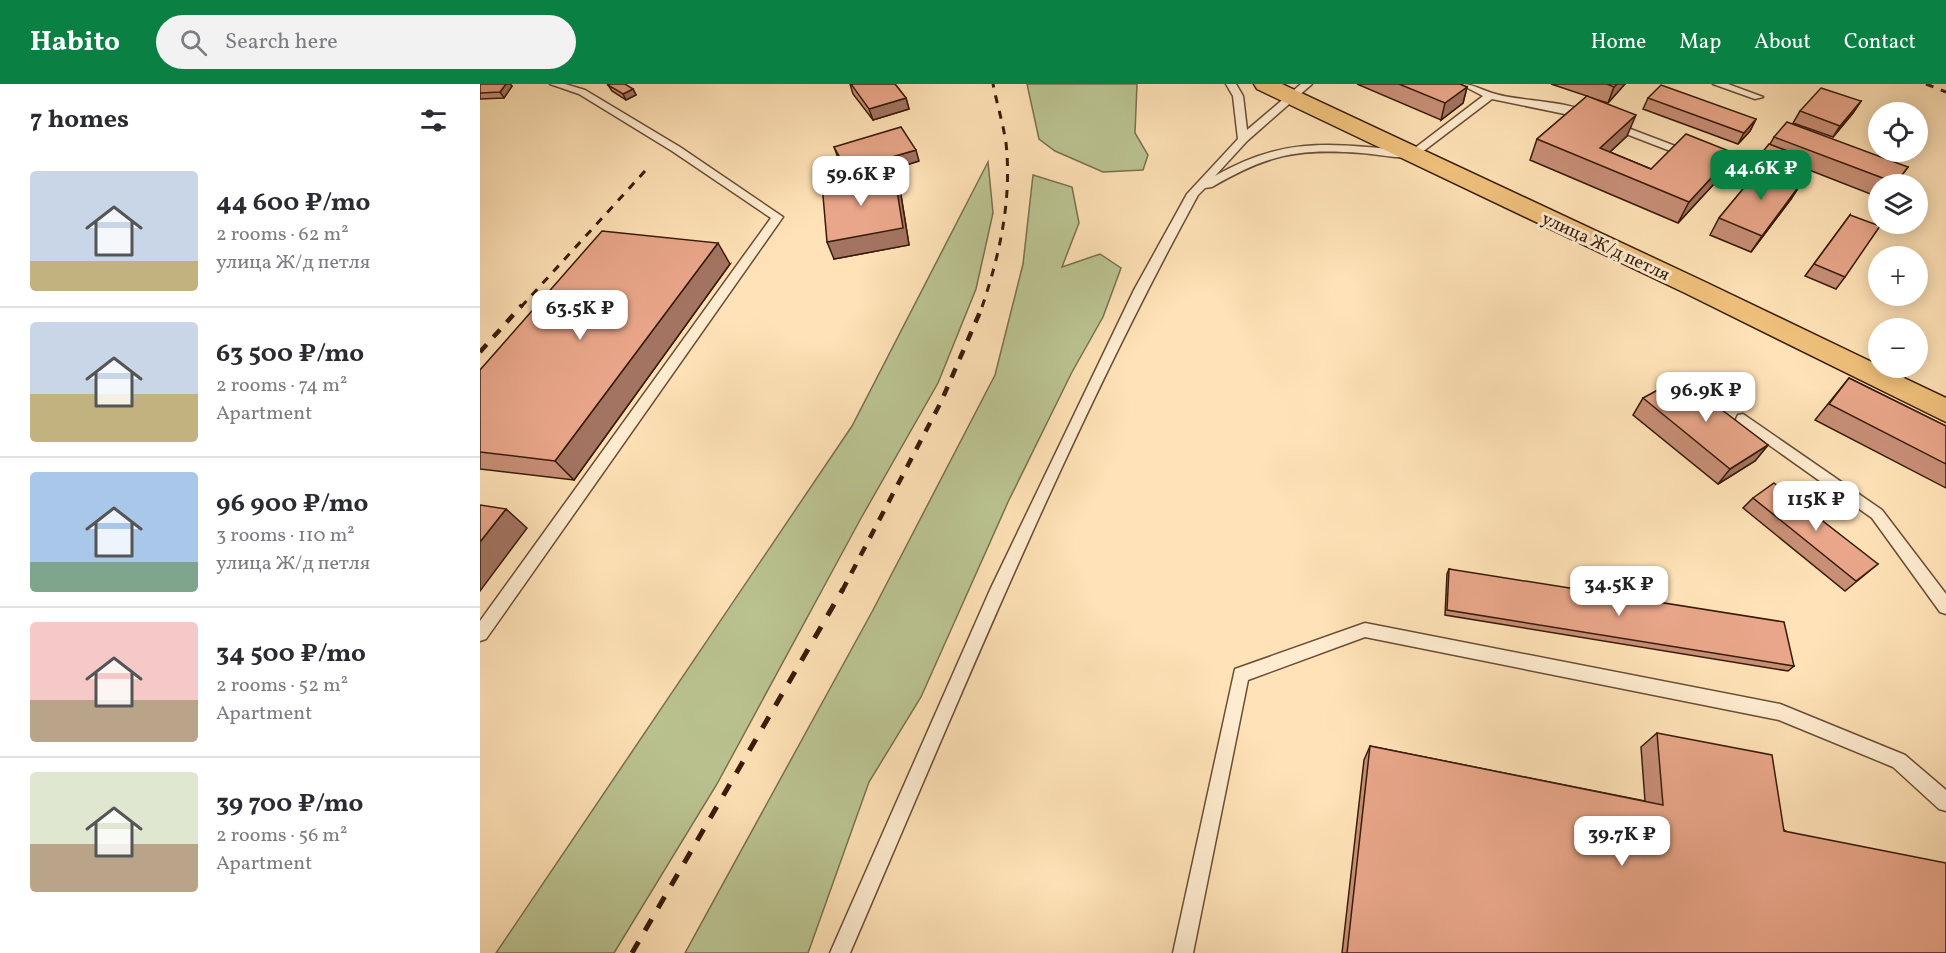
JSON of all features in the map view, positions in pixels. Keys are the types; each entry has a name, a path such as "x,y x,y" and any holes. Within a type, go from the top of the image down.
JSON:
{"main road":[{"name":"улица Ж/д петля","path":"1265,84 1299,91 1413,154 1732,305 1946,411"}],"lane":[{"path":"480,634 777,217 667,143 582,92 555,84"},
{"path":"1231,84 1238,96 1243,139"},
{"path":"1465,84 1490,96 1576,112 1729,170"},
{"path":"1718,84 1758,97"},
{"path":"840,953 998,590 1140,290 1192,194 1243,139 1299,91"},
{"path":"1192,194 1246,163 1283,151 1325,149 1413,154 1490,96"},
{"path":"1743,419 1877,514 1946,608"},
{"path":"1184,953 1241,675 1365,630 1780,712 1899,761 1946,802"}],"green space":[{"path":"1027,84 1137,84 1135,133 1148,155 1143,170 1103,172 1055,151 1039,139"},
{"path":"988,162 993,213 976,289 938,383 860,520 717,784 614,953 496,953 852,426"},
{"path":"1033,175 1072,187 1079,223 1062,267 1100,254 1121,268 1103,317 1072,372 1008,502 921,697 869,782 808,953 685,953 873,610 995,375 1023,264"}],"building":[{"path":"480,84 506,84 500,92 480,93"},
{"path":"625,84 633,89 623,94 608,85"},
{"path":"851,84 895,84 906,98 869,109"},
{"path":"1399,84 1460,84 1467,87 1445,103"},
{"path":"1661,85 1756,119 1744,133 1648,98"},
{"path":"1821,88 1861,101 1840,126 1800,111"},
{"path":"1587,96 1636,115 1600,148 1651,169 1686,134 1734,153 1689,202 1537,139"},
{"path":"1787,122 1868,152 1868,162 1895,162 1908,167 1903,174 1872,174 1774,137"},
{"path":"901,127 916,150 847,170 834,147"},
{"path":"1769,144 1809,159 1795,178 1754,163"},
{"path":"1761,167 1802,182 1762,236 1719,218"},
{"path":"894,172 903,228 827,242 822,184"},
{"path":"1850,215 1868,222 1868,234 1875,234 1845,277 1814,264"},
{"path":"602,231 718,243 555,461 480,452 480,370"},
{"path":"1680,378 1768,445 1730,469 1643,398"},
{"path":"1849,378 1946,426 1946,464 1829,404"},
{"path":"1774,483 1878,564 1856,581 1753,498"},
{"path":"480,505 506,509 480,542"},
{"path":"1449,569 1784,622 1794,666 1447,610"},
{"path":"1657,733 1772,755 1784,831 1946,863 1946,953 1347,953 1370,746 1663,805"}],"railway":[{"path":"982,307 999,247 1006,206 1006,143 993,84"},
{"path":"1926,84 1946,92"},
{"path":"521,307 645,171"},
{"path":"480,352 522,305"},
{"path":"842,591 941,402 983,305"},
{"path":"632,953 843,589"}]}
